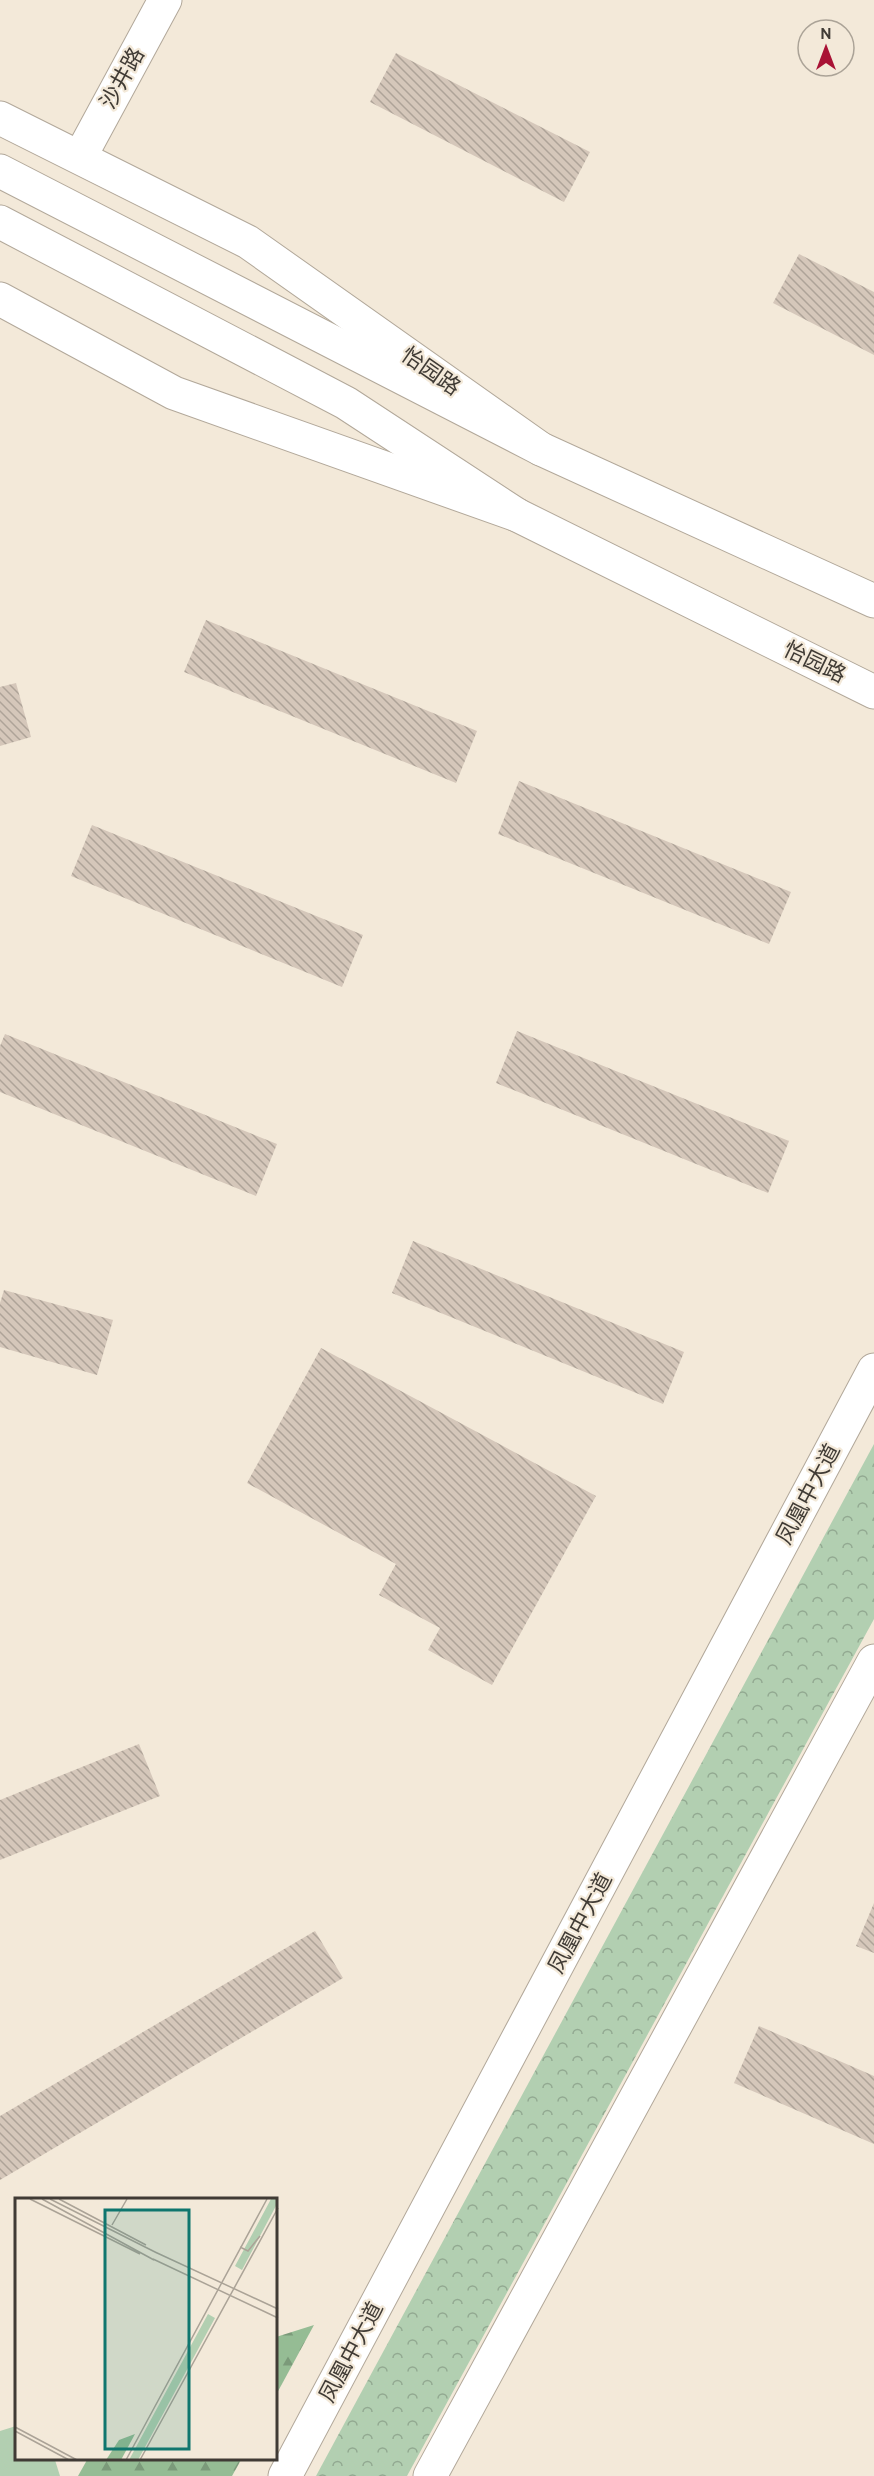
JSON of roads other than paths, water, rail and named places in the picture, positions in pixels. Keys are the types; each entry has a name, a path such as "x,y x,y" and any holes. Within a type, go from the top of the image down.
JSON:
{"main road":[{"name":"沙井路","path":"80,157 165,0"},
{"name":"怡园路","path":"0,118 248,242 541,449 874,602"},
{"path":"0,171 541,449"},
{"path":"0,222 346,403 517,515"},
{"name":"怡园路","path":"0,299 174,393 517,515 874,692"},
{"name":"凤凰中大道","path":"285,2476 874,1370"},
{"path":"430,2476 874,1662"}]}
